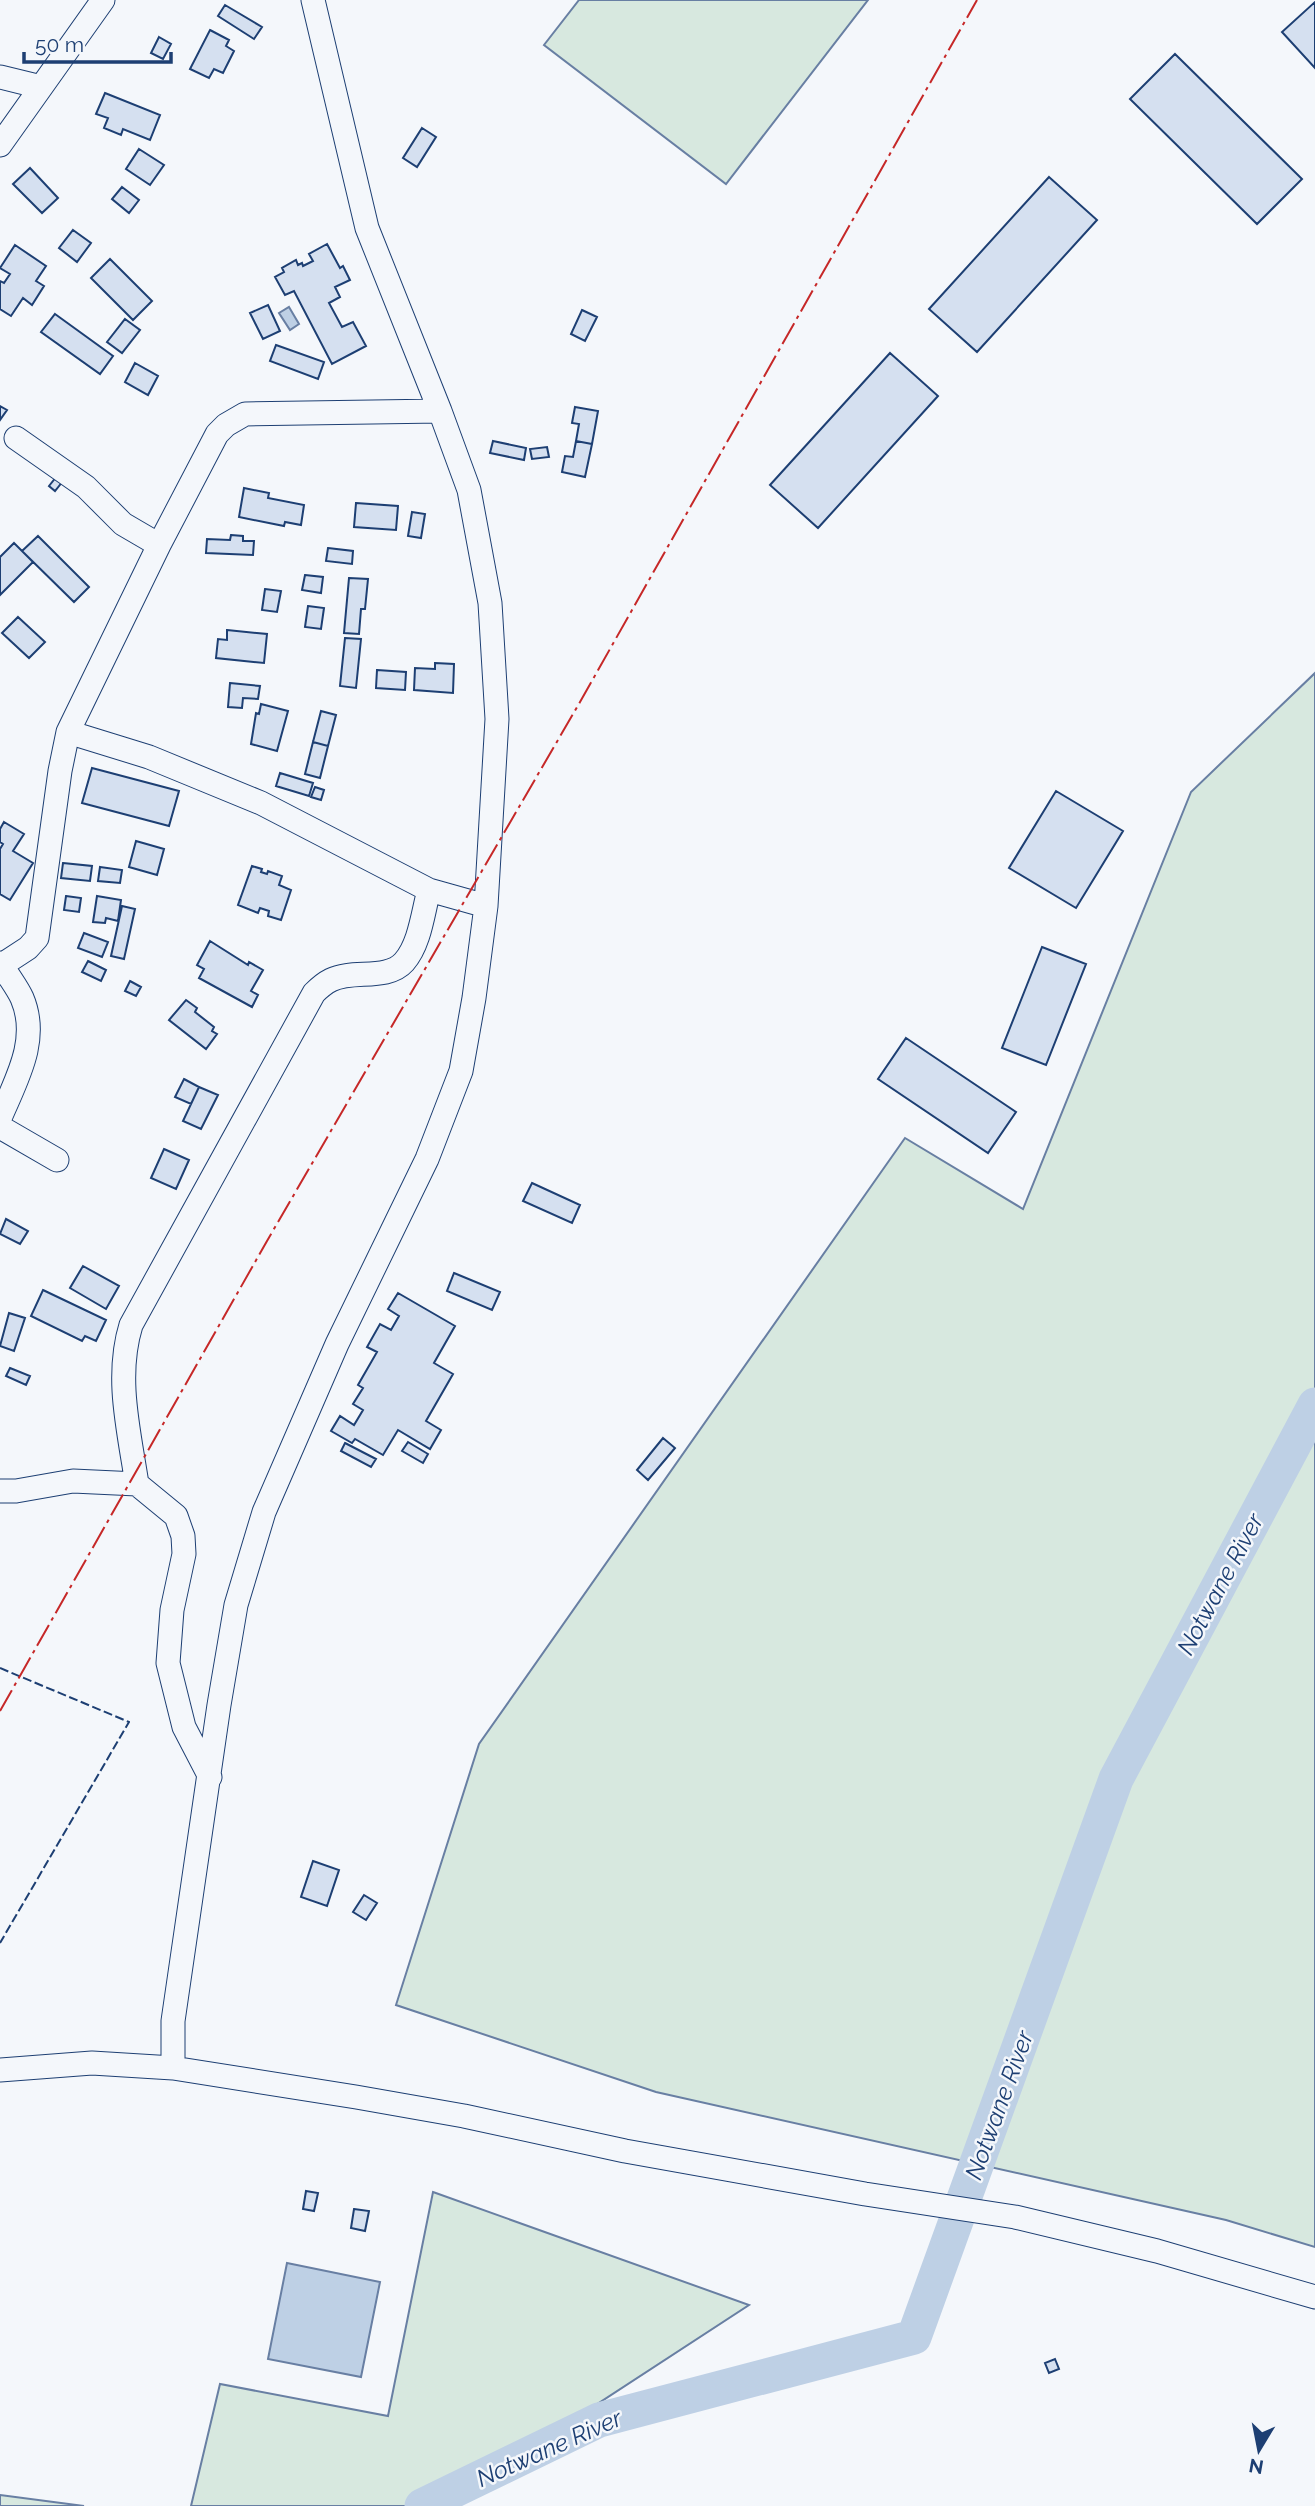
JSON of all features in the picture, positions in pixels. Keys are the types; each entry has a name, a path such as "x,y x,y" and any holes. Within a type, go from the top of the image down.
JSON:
{"street":[{"path":"0,145 103,0"},
{"path":"173,2068 173,2021 236,1605 264,1512 337,1344 427,1159 461,1071 474,998 485,906 497,719 490,603 469,490 367,228 313,0"},
{"path":"0,77 41,87"},
{"path":"0,1118 25,1058 29,1031 23,999 1,966 37,938 60,771 68,732 159,545 217,434 245,414 440,411"},
{"path":"16,438 86,487 123,524 159,545"},
{"path":"68,732 149,757 261,803 429,890 485,906"},
{"path":"137,1484 122,1373 125,1345 131,1325 314,993 333,978 386,972 396,969 405,961 414,945 429,890"},
{"path":"0,1127 57,1160"},
{"path":"0,1491 16,1491 73,1481 137,1484 176,1516 183,1536 184,1554 172,1610 168,1663 184,1727 210,1777"},
{"path":"0,2070 92,2063 173,2068 464,2116 625,2151 865,2194 1015,2217 1157,2251 1315,2297"}],"shaded area":[{"path":"579,0 868,0 726,184 544,45"},
{"path":"1315,673 1315,2247 1226,2220 656,2092 396,2005 479,1744 905,1138 1023,1209 1191,792"},
{"path":"433,2192 749,2305 441,2506 191,2506 220,2384 388,2416"},
{"path":"0,2495 84,2506 0,2506"}],"water":[{"path":"289,307 299,324 290,330 279,313"},
{"path":"287,2263 380,2282 361,2377 268,2359"}],"building":[{"path":"1315,2 1315,68 1282,32"},
{"path":"225,5 262,27 254,39 218,16"},
{"path":"210,30 229,40 226,46 234,51 223,73 214,69 209,78 190,69"},
{"path":"159,37 171,44 163,59 151,53"},
{"path":"1175,54 1302,179 1257,224 1130,99"},
{"path":"105,93 160,115 150,140 123,129 121,135 104,128 108,118 96,114"},
{"path":"422,128 436,137 417,167 403,158"},
{"path":"139,149 164,165 150,185 126,169"},
{"path":"30,168 58,198 42,213 13,184"},
{"path":"1049,177 1097,220 977,352 929,309"},
{"path":"122,187 139,200 129,213 112,199"},
{"path":"73,230 91,243 77,262 59,248"},
{"path":"327,244 350,280 335,287 340,297 329,303 342,327 353,322 366,346 332,364 294,291 285,295 275,277 284,272 282,268 296,260 298,265 302,263 303,266 313,261 309,254"},
{"path":"15,245 46,266 36,281 44,286 32,305 23,298 11,316 0,309 0,281 4,283 10,274 0,268"},
{"path":"110,259 152,301 133,320 91,278"},
{"path":"268,305 280,331 263,339 250,313"},
{"path":"582,310 597,317 585,341 571,334"},
{"path":"55,314 113,356 100,374 41,332"},
{"path":"125,319 140,330 122,353 107,342"},
{"path":"276,345 324,362 318,379 270,361"},
{"path":"890,353 938,396 818,528 770,485"},
{"path":"135,363 158,376 148,395 125,382"},
{"path":"0,406 7,410 0,420"},
{"path":"575,407 598,411 592,444 576,441 579,424 572,423"},
{"path":"493,441 526,448 524,460 490,453"},
{"path":"576,441 592,444 585,477 562,472 565,456 573,457"},
{"path":"547,447 549,457 532,459 530,449"},
{"path":"57,476 63,481 55,491 49,486"},
{"path":"244,488 269,493 268,498 304,505 301,525 285,522 284,526 239,517"},
{"path":"356,503 398,506 396,530 354,527"},
{"path":"412,512 425,514 421,538 408,536"},
{"path":"231,535 243,536 243,541 254,541 253,555 206,553 207,539 230,540"},
{"path":"38,536 89,587 74,602 22,551"},
{"path":"14,543 33,562 0,595 0,557"},
{"path":"328,548 353,551 352,564 326,561"},
{"path":"305,575 323,577 321,593 302,590"},
{"path":"349,578 368,579 359,634 344,633"},
{"path":"265,589 281,591 277,612 262,610"},
{"path":"308,606 324,608 321,629 305,627"},
{"path":"18,617 45,642 29,658 2,633"},
{"path":"227,630 267,634 264,663 216,658 218,639 227,640"},
{"path":"345,638 361,639 356,688 340,686"},
{"path":"435,663 454,664 453,693 414,690 415,668 435,669"},
{"path":"377,670 406,672 405,690 376,688"},
{"path":"230,683 260,686 258,699 243,698 242,708 228,707"},
{"path":"261,704 288,711 277,751 251,744 256,713 259,714"},
{"path":"321,711 336,715 328,746 313,742"},
{"path":"313,742 328,746 320,778 305,774"},
{"path":"92,768 179,791 169,826 82,803"},
{"path":"280,773 313,783 309,796 276,786"},
{"path":"315,787 324,790 321,800 311,797"},
{"path":"1056,791 1123,831 1076,908 1009,868"},
{"path":"4,822 24,834 13,851 33,863 10,900 0,894 0,849 3,844 0,842 0,829"},
{"path":"136,841 164,849 157,875 129,867"},
{"path":"63,863 92,866 90,881 61,878"},
{"path":"252,866 267,874 268,871 282,876 279,885 291,890 281,920 268,916 269,911 260,908 258,913 238,905"},
{"path":"100,867 122,870 120,883 98,881"},
{"path":"66,896 81,898 79,912 64,910"},
{"path":"97,896 121,900 118,921 106,918 105,923 93,922"},
{"path":"122,906 135,909 124,959 111,956"},
{"path":"84,933 108,942 102,957 78,948"},
{"path":"210,941 248,965 249,962 263,970 251,991 258,995 252,1007 199,978 204,969 197,965"},
{"path":"1042,947 1086,964 1046,1065 1002,1048"},
{"path":"88,961 106,970 101,981 82,972"},
{"path":"130,981 141,987 136,996 125,991"},
{"path":"186,1000 197,1008 195,1012 214,1027 212,1031 217,1034 206,1049 169,1020"},
{"path":"906,1038 1016,1112 988,1153 878,1079"},
{"path":"184,1079 199,1087 191,1104 175,1097"},
{"path":"199,1087 218,1095 201,1129 183,1121"},
{"path":"164,1149 189,1160 176,1189 151,1178"},
{"path":"532,1183 580,1205 572,1223 523,1201"},
{"path":"6,1219 28,1231 20,1244 0,1234"},
{"path":"83,1266 119,1286 106,1309 70,1288"},
{"path":"454,1273 500,1292 492,1310 447,1291"},
{"path":"43,1290 106,1320 96,1341 85,1336 82,1341 31,1316"},
{"path":"398,1293 455,1326 434,1363 453,1374 426,1421 441,1430 430,1449 398,1430 383,1455 355,1439 352,1443 331,1431 340,1416 354,1425 363,1410 353,1404 363,1388 358,1385 377,1352 367,1347 380,1324 391,1330 399,1316 388,1309"},
{"path":"9,1313 25,1318 14,1351 0,1346"},
{"path":"10,1368 30,1376 26,1385 6,1376"},
{"path":"663,1438 675,1448 648,1480 637,1470"},
{"path":"408,1442 428,1454 423,1463 402,1451"},
{"path":"345,1443 376,1459 371,1467 341,1451"},
{"path":"313,1861 339,1870 327,1906 301,1897"},
{"path":"364,1895 377,1903 366,1920 353,1912"},
{"path":"306,2191 318,2193 314,2211 303,2209"},
{"path":"354,2209 369,2211 365,2231 351,2228"},
{"path":"1055,2359 1059,2369 1049,2373 1045,2363"}],"waterway":[{"name":"Notwane River","path":"422,2506 599,2420 914,2337 1116,1779 1315,1405"}],"fence":[{"path":"0,1668 129,1722 0,1943"}],"power":[{"path":"0,1711 267,1241 580,702 977,0"}]}
